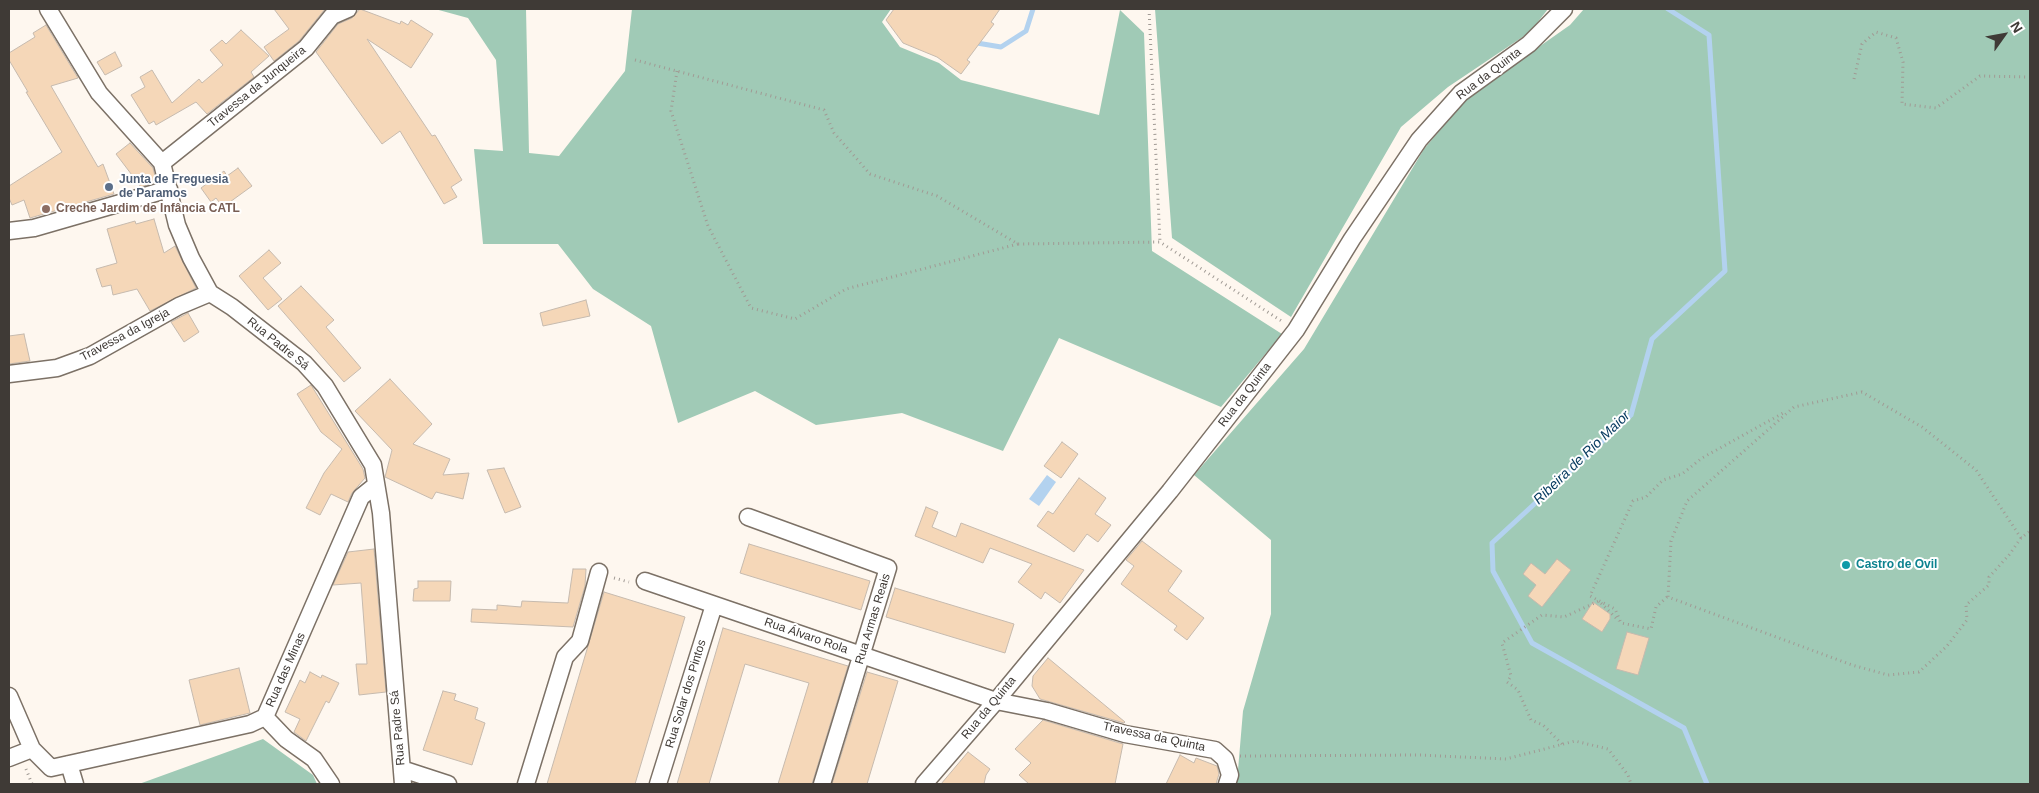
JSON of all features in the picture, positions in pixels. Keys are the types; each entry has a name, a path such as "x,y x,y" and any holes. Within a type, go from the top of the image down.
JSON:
{"street":[{"path":"48,9 99,94 162,163 184,241 210,293"},
{"name":"Travessa da Junqueira","path":"162,163 306,48 331,13 348,9"},
{"name":"Rua da Quinta","path":"924,784 996,701 1170,491 1296,330 1352,240 1419,140 1461,93 1529,44 1561,12"},
{"path":"9,231 34,228 170,189"},
{"name":"Travessa da Igreja","path":"9,374 57,368 90,356 179,306 210,293"},
{"name":"Rua Padre Sá","path":"210,293 232,307 304,363 325,386 373,465 381,513 402,776"},
{"name":"Rua das Minas","path":"32,749 51,768 250,724 265,717 361,497 376,485"},
{"name":"Rua Armas Reais","path":"748,517 888,568 822,784"},
{"path":"526,784 566,657 580,641 599,572"},
{"name":"Rua Álvaro Rola","path":"645,582 996,701"},
{"name":"Rua Solar dos Pintos","path":"658,784 714,604"},
{"path":"9,696 32,749 9,758"},
{"name":"Travessa da Quinta","path":"996,701 1048,711 1125,734 1215,750 1225,759"},
{"path":"265,717 286,739 314,759 331,784"},
{"path":"1225,759 1230,775 1227,784"},
{"path":"68,764 75,784"},
{"path":"402,776 448,784"}],"path":[{"path":"1149,9 1160,242"},
{"path":"1854,79 1862,44 1876,32 1896,38 1903,62 1902,104 1936,108 1980,76 2030,77"},
{"path":"634,60 824,110 834,133 870,174 937,196 1018,244"},
{"path":"677,71 671,111 708,226 751,308 795,319 846,289 1018,244 1160,242 1296,330"},
{"path":"1794,407 1687,501 1671,541 1668,597 1656,607 1651,629 1621,623 1615,609 1590,596 1633,501 1646,497 1663,480 1682,474 1702,458 1794,407 1862,392 1922,427 1976,470 2021,538"},
{"path":"1668,597 1852,664 1888,675 1919,672 1947,646 1967,620 1966,605 1989,585 1989,577 2009,555 2021,538 2030,531"},
{"path":"599,572 625,582 645,582"},
{"path":"1562,744 1543,725 1531,720 1518,690 1507,682 1511,676 1502,643 1542,615 1564,617 1599,601"},
{"path":"1225,759 1243,756 1399,755 1506,759 1575,741 1608,749 1628,775 1631,784"}],"green space":[{"path":"435,9 526,9 529,153 559,156 625,71 632,9 891,9 882,22 900,47 939,63 961,80 1099,115 1120,10 1144,33 1152,251 1282,334 1221,407 1059,338 1003,451 902,413 816,425 755,391 678,423 651,326 593,289 558,244 483,244 474,149 503,151 496,60 468,18"},
{"path":"1155,9 1548,9 1530,32 1448,87 1401,127 1291,317 1172,238"},
{"path":"1584,9 2030,9 2030,784 1234,784 1238,770 1243,711 1271,614 1271,540 1194,475 1304,349 1424,149 1469,96 1570,25"},
{"path":"263,739 313,775 317,784 139,784"}],"water":[{"path":"1047,475 1056,482 1039,506 1029,499"}],"building":[{"path":"274,9 325,9 299,41 274,61 264,47 289,29"},
{"path":"360,9 400,24 401,21 408,25 411,20 433,34 411,68 367,39 432,136 435,135 462,180 451,187 457,197 444,204 400,131 382,144 316,52 338,24 352,18"},
{"path":"894,9 1000,9 991,22 994,24 967,60 970,62 961,74 937,57 903,43 886,20"},
{"path":"46,25 78,78 51,86 98,167 103,164 114,194 30,218 24,200 12,205 9,198 9,186 62,152 26,92 28,92 9,60 9,53 35,37 33,33"},
{"path":"241,30 269,56 251,72 254,77 207,114 196,102 156,125 154,121 149,124 131,95 145,87 140,77 152,70 172,103 199,79 202,83 223,65 210,50 222,40 226,44"},
{"path":"115,52 122,66 105,75 97,62"},
{"path":"130,143 153,168 156,180 150,184 141,187 116,154"},
{"path":"238,168 252,186 223,207 216,198 211,202 201,188 224,171 227,176"},
{"path":"154,219 164,253 175,246 196,288 150,311 137,289 113,295 111,285 102,287 96,269 117,263 107,229 135,221 136,224"},
{"path":"269,250 281,263 263,278 282,299 268,310 239,276"},
{"path":"301,286 334,320 326,327 361,368 344,382 278,306"},
{"path":"586,300 590,316 543,326 540,313"},
{"path":"188,313 199,332 184,342 171,322"},
{"path":"24,334 30,361 9,364 9,336"},
{"path":"390,379 432,424 413,444 450,459 443,475 469,473 463,499 436,492 432,499 385,477 392,450 355,411"},
{"path":"311,385 363,469 365,478 352,493 348,502 331,494 320,515 306,508 324,473 342,449 321,432 297,394"},
{"path":"1062,442 1078,454 1061,478 1044,466"},
{"path":"504,468 521,507 505,513 487,470"},
{"path":"1079,478 1106,498 1095,514 1111,525 1098,542 1087,534 1074,552 1037,526 1048,511 1053,514"},
{"path":"926,507 938,512 932,527 956,537 961,523 1084,570 1060,603 1045,592 1041,599 1018,582 1032,564 990,548 983,563 915,536"},
{"path":"1142,541 1182,571 1168,591 1204,618 1187,640 1174,630 1177,626 1121,584 1134,566 1126,560"},
{"path":"749,544 870,581 861,610 740,573"},
{"path":"374,549 386,692 359,695 356,664 367,664 361,583 333,585 348,552"},
{"path":"1557,559 1571,570 1542,607 1528,596 1536,585 1523,574 1531,563 1545,574"},
{"path":"573,569 586,569 585,586 573,627 471,622 472,609 497,610 497,605 521,607 522,601 568,603"},
{"path":"418,581 451,581 450,601 413,601 414,589 418,588"},
{"path":"895,588 1014,624 1005,653 886,617"},
{"path":"604,592 685,617 635,784 547,784"},
{"path":"1593,602 1610,614 1610,619 1602,632 1582,619"},
{"path":"723,628 848,666 812,784 778,784 809,683 745,664 709,784 677,784"},
{"path":"1627,632 1649,638 1638,675 1616,669"},
{"path":"1048,658 1125,722 1040,699 1032,686 1033,676"},
{"path":"239,668 250,713 200,725 189,680"},
{"path":"310,672 321,678 322,675 339,683 329,703 326,701 306,741 294,732 300,719 285,712 300,680 305,683"},
{"path":"867,672 898,681 867,784 832,784"},
{"path":"443,691 456,694 454,700 478,708 475,719 485,723 472,765 423,750"},
{"path":"1043,720 1123,744 1115,784 1029,784 1019,775 1031,763 1015,749"},
{"path":"968,752 990,769 984,784 941,784"},
{"path":"1180,755 1194,763 1196,758 1217,766 1219,774 1216,784 1166,784"}],"waterway":[{"path":"977,43 1001,47 1026,31 1033,9"},
{"name":"Ribeira de Rio Maior","path":"1668,9 1709,35 1725,271 1652,339 1631,415 1492,543 1493,571 1532,643 1684,728 1707,784"}],"place":[{"name":"Junta de Freguesia de Paramos","path":"109,187"},
{"name":"Creche Jardim de Infância CATL","path":"46,209"},
{"name":"Castro de Ovil","path":"1846,565"}]}
